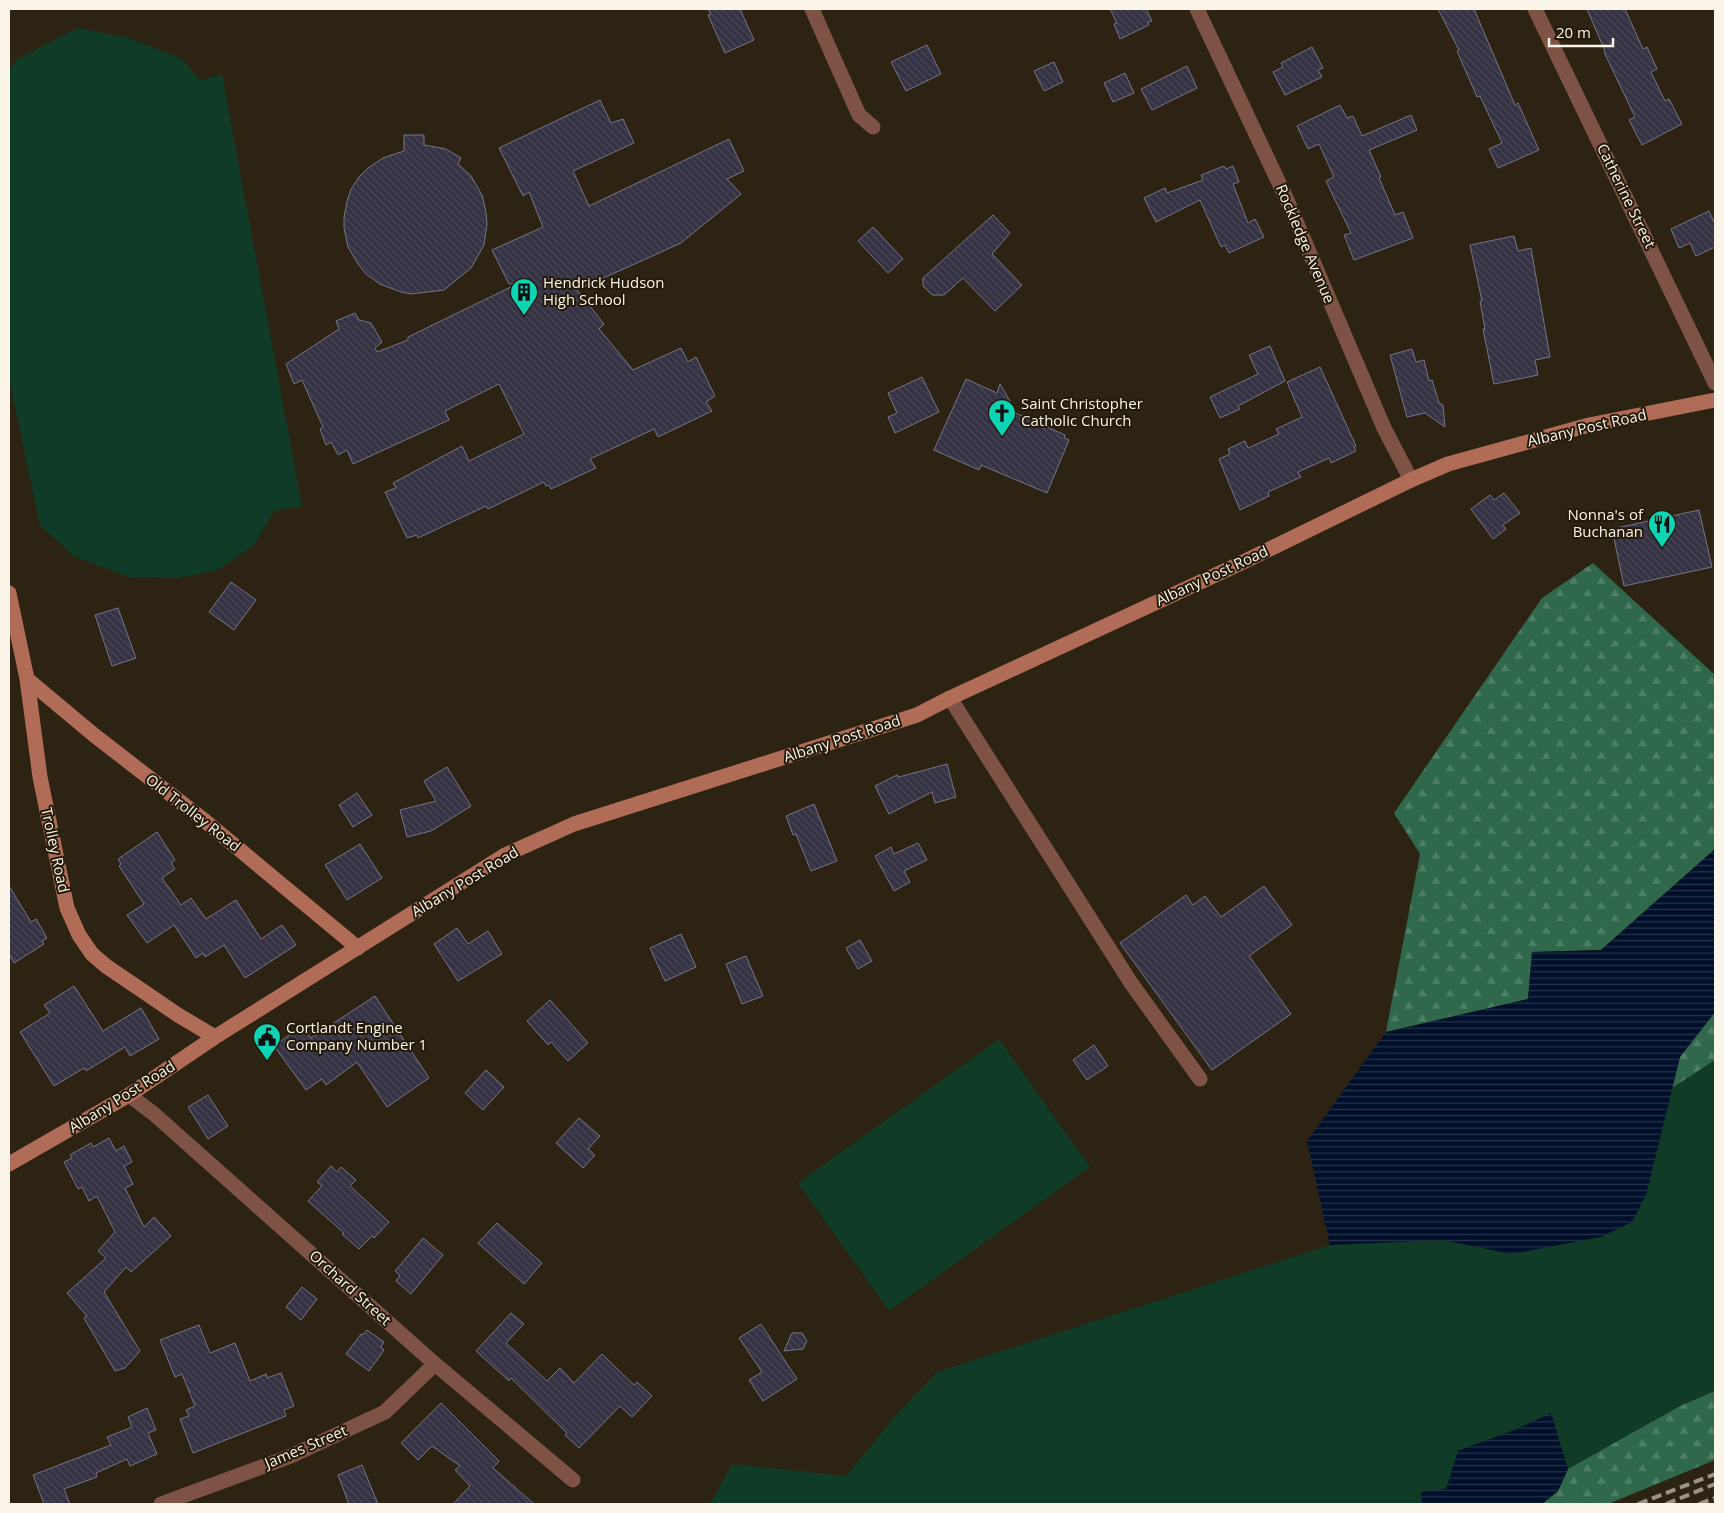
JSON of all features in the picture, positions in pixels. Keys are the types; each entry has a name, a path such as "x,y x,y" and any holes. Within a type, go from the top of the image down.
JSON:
{"main road":[{"name":"Albany Post Road","path":"9,1164 130,1095 215,1037 505,855 574,824 917,715 1448,464 1589,425 1715,400"},
{"name":"Trolley Road","path":"9,593 27,679 40,778 67,908 79,935 92,954 106,966 178,1015 215,1037"},
{"name":"Old Trolley Road","path":"27,679 94,735 205,821 358,948"}],"street":[{"path":"812,9 859,115 873,127"},
{"name":"Rockledge Avenue","path":"1197,9 1287,200 1384,428 1411,480"},
{"name":"Catherine Street","path":"1535,9 1715,383"},
{"path":"950,698 1131,983 1200,1079"},
{"name":"Orchard Street","path":"130,1095 154,1114 436,1364 573,1480"},
{"name":"James Street","path":"162,1504 291,1456 385,1412 436,1364"}],"green space":[{"path":"77,28 129,38 182,59 201,81 222,74 302,506 274,511 254,545 218,570 178,578 129,577 73,556 40,525 9,379 9,71 16,60"},
{"path":"1593,563 1715,675 1715,849 1601,950 1532,952 1528,999 1386,1032 1420,854 1394,813 1542,598"},
{"path":"1715,1012 1715,1060 1672,1088 1680,1057"},
{"path":"999,1039 1090,1167 889,1311 798,1183"},
{"path":"1715,1060 1715,1391 1680,1406 1568,1469 1551,1413 1517,1429 1458,1451 1446,1489 1421,1492 1422,1504 710,1504 732,1464 846,1476 896,1415 937,1372 1330,1245 1443,1240 1512,1254 1646,1195 1672,1088"},
{"path":"1715,1391 1715,1460 1608,1504 1542,1504 1558,1491 1568,1469 1680,1406"}],"water":[{"path":"1715,849 1715,1012 1680,1057 1646,1195 1632,1222 1601,1237 1512,1254 1443,1240 1330,1245 1307,1141 1386,1032 1528,999 1532,952 1601,950"},
{"path":"1551,1413 1568,1469 1558,1491 1542,1504 1422,1504 1421,1492 1446,1489 1458,1451 1517,1429"}],"building":[{"path":"708,9 740,9 754,40 725,53 708,15 711,14"},
{"path":"1110,9 1146,9 1152,21 1148,22 1149,25 1120,39 1114,24 1117,23"},
{"path":"1438,9 1474,9 1515,105 1518,103 1539,150 1498,168 1489,149 1502,143 1480,96 1477,97 1457,51 1459,50"},
{"path":"1587,9 1625,9 1643,49 1647,47 1657,69 1651,72 1665,101 1669,99 1682,124 1642,145 1629,120 1635,117 1604,52"},
{"path":"927,45 941,74 906,91 891,62"},
{"path":"1312,47 1323,68 1318,70 1322,77 1285,95 1273,72 1283,67 1281,63"},
{"path":"1054,62 1063,82 1044,91 1034,71"},
{"path":"1187,66 1197,88 1152,110 1141,89"},
{"path":"1125,73 1134,93 1113,102 1104,83"},
{"name":"Hendrick Hudson High School","path":"600,100 611,123 623,119 634,143 573,171 589,206 729,139 744,171 727,179 741,194 681,243 577,290 604,324 599,329 633,370 681,348 688,362 696,357 715,396 706,402 712,411 658,437 654,429 590,459 596,468 551,489 544,482 488,509 486,506 418,538 417,535 407,538 385,492 396,488 393,483 462,446 469,461 524,434 499,384 445,411 449,420 353,464 347,450 338,455 331,442 326,445 320,429 323,427 302,380 294,384 286,364 339,329 336,321 355,313 359,320 371,323 382,342 375,348 377,352 408,340 408,337 519,283 509,284 492,250 543,227 529,192 523,196 499,148"},
{"path":"1340,105 1347,118 1353,116 1362,136 1411,115 1417,130 1369,150 1395,215 1403,212 1413,238 1354,260 1344,235 1351,233 1326,181 1334,177 1319,144 1308,149 1297,126"},
{"path":"404,135 424,135 424,145 446,149 461,158 458,164 471,176 482,195 487,224 484,245 471,268 444,290 411,294 380,284 366,274 348,247 344,218 351,189 368,168 383,158 404,151"},
{"path":"1224,166 1226,169 1233,166 1239,182 1233,184 1248,223 1255,219 1264,237 1229,253 1225,245 1221,247 1200,200 1156,222 1144,198 1165,188 1167,193 1203,180 1201,175"},
{"path":"1709,211 1715,224 1715,247 1696,256 1690,243 1679,248 1671,229"},
{"path":"993,215 1010,233 992,254 1022,285 995,311 963,278 944,295 932,295 923,286 923,278"},
{"path":"873,227 903,259 888,273 858,241"},
{"path":"1514,236 1518,251 1531,248 1550,357 1535,360 1538,375 1494,384 1483,329 1485,329 1480,301 1482,301 1470,245"},
{"path":"1270,346 1285,381 1238,406 1240,409 1220,418 1210,397 1258,374 1249,355"},
{"path":"1412,349 1416,362 1424,360 1429,381 1432,380 1439,403 1443,405 1445,427 1425,413 1407,417 1390,355"},
{"path":"1320,367 1356,446 1354,447 1356,451 1331,463 1329,458 1298,472 1301,477 1268,492 1269,496 1240,510 1219,459 1230,454 1228,449 1245,441 1248,448 1279,434 1276,429 1302,417 1287,382"},
{"path":"922,377 939,412 895,433 888,417 897,413 888,393"},
{"name":"Saint Christopher Catholic Church","path":"966,379 997,393 1000,384 1011,403 1013,412 1065,435 1064,438 1069,440 1047,493 981,465 979,470 934,450"},
{"path":"1504,493 1520,513 1503,525 1506,529 1493,539 1471,509 1490,495 1494,500"},
{"name":"Nonna's of Buchanan","path":"1699,510 1712,567 1624,586 1612,529"},
{"path":"231,582 256,600 234,630 209,612"},
{"path":"118,608 136,658 112,666 95,615"},
{"path":"947,764 956,797 935,803 932,792 889,814 875,786 897,775 899,777"},
{"path":"447,767 471,806 431,831 407,837 400,810 436,801 424,781"},
{"path":"357,793 372,815 353,827 339,805"},
{"path":"814,804 837,861 811,871 796,834 793,835 786,816"},
{"path":"157,832 175,860 171,863 175,869 162,878 181,905 191,898 206,919 236,900 261,939 282,925 296,945 245,978 224,945 205,957 203,953 196,958 174,925 147,943 127,915 144,904 119,866 121,864 118,859"},
{"path":"918,843 927,860 904,871 910,882 894,891 875,856 891,847 894,854"},
{"path":"360,844 382,878 347,900 325,865"},
{"path":"9,886 31,922 36,919 47,938 42,941 44,944 14,963 9,954"},
{"path":"1264,886 1292,925 1249,956 1291,1014 1212,1070 1120,943 1186,895 1193,905 1205,896 1221,917"},
{"path":"457,928 468,944 488,931 502,954 458,981 434,944"},
{"path":"681,934 696,967 665,981 650,948"},
{"path":"860,940 872,961 858,969 846,948"},
{"path":"746,956 763,996 742,1004 726,964"},
{"path":"74,986 103,1031 141,1008 159,1039 130,1056 125,1047 86,1071 84,1068 54,1086 20,1032 50,1013 44,1005"},
{"path":"375,996 429,1078 387,1107 357,1062 326,1085 322,1079 306,1090 274,1046 302,1026 311,1038"},
{"path":"550,1000 588,1043 568,1061 551,1042 548,1045 527,1021"},
{"path":"1094,1045 1108,1066 1087,1080 1073,1060"},
{"path":"486,1070 504,1087 483,1110 465,1093"},
{"path":"208,1095 228,1126 208,1139 188,1107"},
{"path":"579,1118 600,1136 588,1149 595,1155 583,1168 556,1143"},
{"path":"109,1138 116,1151 124,1146 132,1162 124,1166 133,1184 125,1188 144,1227 154,1217 171,1236 131,1272 126,1267 104,1292 140,1351 125,1368 115,1371 84,1318 87,1316 67,1293 106,1258 98,1251 115,1232 97,1196 89,1201 82,1187 78,1189 64,1162 72,1158 70,1155 91,1143 93,1147"},
{"path":"331,1166 337,1172 341,1167 356,1180 350,1186 389,1222 374,1238 372,1236 359,1249 308,1201 322,1186 317,1182"},
{"path":"497,1223 542,1263 524,1284 478,1243"},
{"path":"423,1238 443,1255 411,1294 396,1281 400,1275 395,1271"},
{"path":"302,1287 317,1299 301,1320 286,1307"},
{"path":"511,1313 524,1324 506,1343 547,1381 560,1368 574,1383 602,1354 634,1385 637,1382 652,1396 632,1417 620,1406 579,1448 565,1435 567,1433 511,1378 509,1381 476,1351"},
{"path":"761,1324 797,1379 763,1401 749,1380 762,1372 739,1338"},
{"path":"199,1325 210,1353 235,1343 250,1381 266,1374 267,1378 281,1373 294,1406 284,1410 286,1416 193,1453 180,1419 189,1416 186,1410 195,1406 182,1374 175,1377 160,1340"},
{"path":"367,1330 384,1342 381,1347 384,1350 369,1371 346,1354 361,1334 363,1335"},
{"path":"792,1333 802,1333 807,1341 803,1349 784,1351"},
{"path":"441,1403 499,1461 493,1468 534,1504 453,1504 470,1486 455,1470 460,1466 432,1446 418,1460 401,1443"},
{"path":"147,1408 156,1430 148,1433 157,1454 130,1466 127,1459 96,1473 97,1477 64,1489 70,1504 44,1504 33,1475 111,1445 107,1437 132,1427 128,1417"},
{"path":"362,1465 378,1504 349,1504 338,1475"}],"railway":[{"path":"1638,1504 1715,1474"},
{"path":"1666,1504 1715,1484"},
{"path":"1699,1504 1715,1498"}],"place":[{"name":"Hendrick Hudson High School","path":"524,316"},
{"name":"Saint Christopher Catholic Church","path":"1002,437"},
{"name":"Nonna's of Buchanan","path":"1662,548"},
{"name":"Cortlandt Engine Company Number 1","path":"267,1061"}]}
